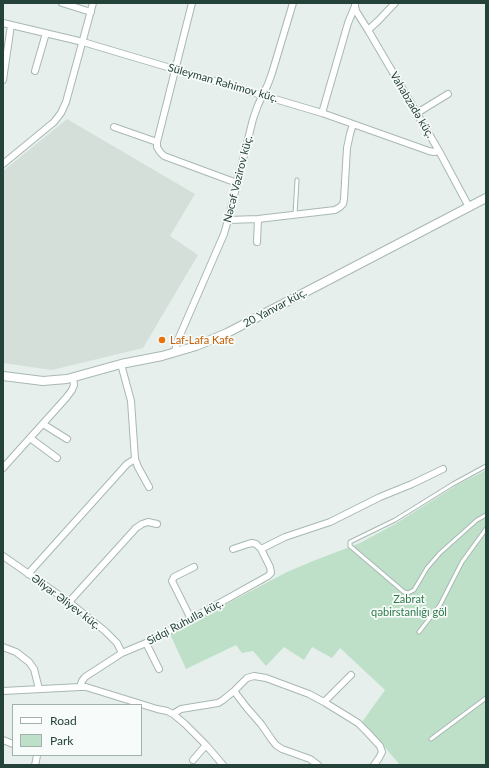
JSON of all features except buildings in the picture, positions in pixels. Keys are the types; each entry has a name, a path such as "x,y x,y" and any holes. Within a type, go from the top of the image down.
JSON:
{"street":[{"path":"62,3 91,12"},
{"path":"4,160 54,122 61,113 66,102 93,3"},
{"path":"192,3 157,147 164,156 237,183"},
{"name":"Nəcəf Vəzirov küç.","path":"175,352 176,342 224,234 253,119 272,73 293,3"},
{"path":"368,30 378,22 395,3"},
{"path":"322,113 348,23 355,5"},
{"name":"Vahabzadə küç.","path":"355,5 359,15 440,151 469,208"},
{"name":"Süleyman Rəhimov küç.","path":"3,23 83,42 322,113 422,149 434,152 440,151"},
{"path":"3,80 11,25"},
{"path":"35,71 46,33"},
{"path":"417,113 448,94"},
{"path":"228,220 258,219 335,210 340,207 343,204 344,199 347,148 353,124"},
{"path":"114,128 157,142"},
{"name":"20 Yanvar küç.","path":"3,376 44,381 60,381 120,364 153,358 202,343 227,333 486,198"},
{"path":"257,242 258,219"},
{"path":"120,364 131,401 135,459 149,487"},
{"path":"3,468 66,398 74,385 73,378"},
{"path":"43,424 67,439"},
{"path":"30,438 57,458"},
{"path":"28,574 127,464 135,459"},
{"path":"233,549 252,543 256,544 260,549 285,537 330,522 380,497 443,469"},
{"path":"69,602 136,528 148,522 157,524"},
{"name":"Sidqi Ruhulla küç.","path":"80,687 85,677 122,653 146,643 268,576 271,573 270,567 260,549"},
{"name":"Əliyar Əliyev küç.","path":"3,556 69,602 113,638 122,653"},
{"path":"191,619 172,581 174,577 194,567"},
{"path":"146,643 159,670"},
{"path":"3,647 16,652 29,662 34,669 39,689"},
{"path":"324,702 351,675"},
{"path":"173,714 181,709 218,703 234,691 247,678 254,676 266,678 309,694 358,723 380,746 382,752 374,765"},
{"path":"3,691 80,687 93,689 141,704"},
{"path":"234,691 276,745 282,749 310,759 318,765"},
{"path":"142,704 173,714 206,744 223,765"},
{"path":"193,760 206,744"}],"lane":[{"path":"295,214 297,180"},
{"path":"486,466 453,484 395,520 350,542 350,546 404,592 408,593 414,590 427,568 440,552 477,520 486,515"},
{"path":"419,632 440,605 462,562 486,529"},
{"path":"431,740 486,698"}],"shaded area":[{"path":"67,119 195,194 170,236 198,255 143,348 52,370 3,363 3,171"}],"green space":[{"name":"Zabrat qəbirstanlığı göl","path":"486,470 486,765 400,765 362,722 385,690 340,648 332,658 312,647 304,660 284,647 266,666 253,651 242,653 236,645 186,669 170,634 287,572 360,543 395,524 457,485"}],"place":[{"name":"Laf-Lafa Kafe","path":"162,340"}]}
